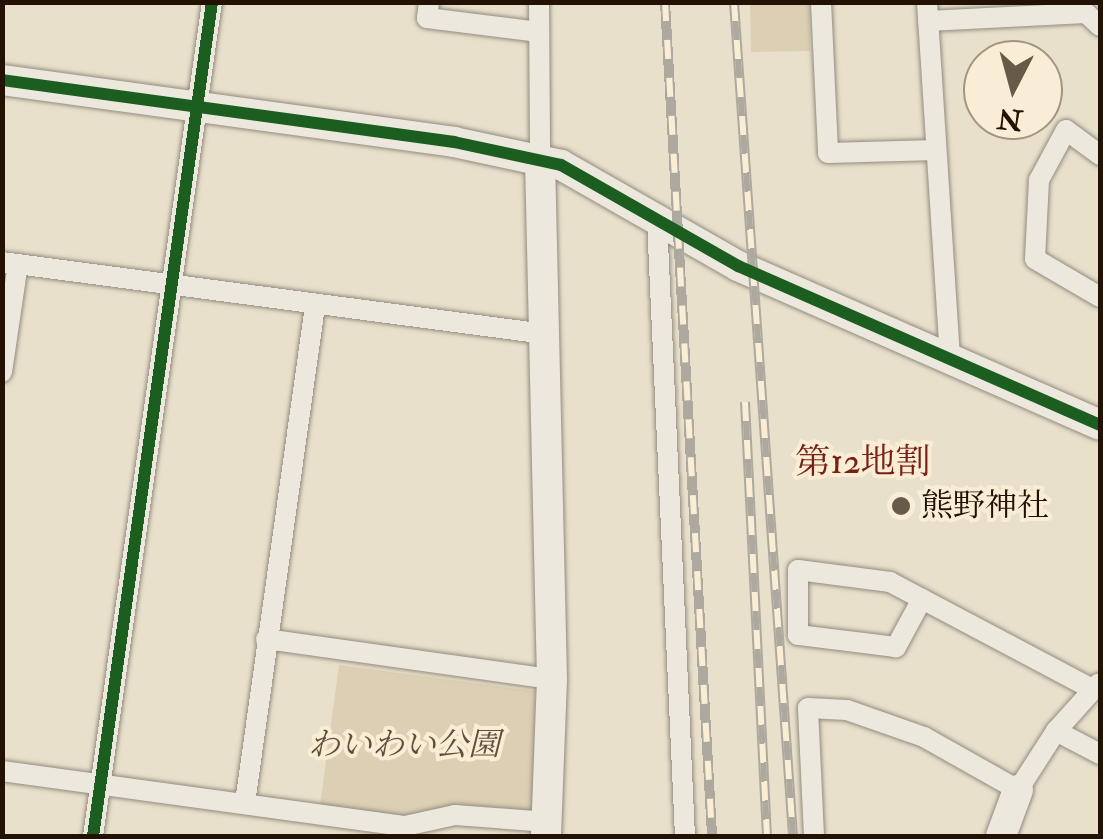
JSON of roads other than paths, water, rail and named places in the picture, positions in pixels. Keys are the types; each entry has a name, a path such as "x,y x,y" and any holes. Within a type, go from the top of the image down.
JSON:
{"street":[{"path":"94,836 212,2"},
{"path":"430,2 428,18 539,32"},
{"path":"2,771 245,802 372,829 455,815 547,830 552,679 539,2"},
{"path":"821,2 828,153 936,150"},
{"path":"950,359 928,12 1086,14 1100,26"},
{"path":"2,80 540,159 589,176 738,266 1100,425"},
{"path":"1100,154 1066,130 1039,180 1035,260 1100,297"},
{"path":"657,220 685,836"},
{"path":"2,372 10,263 545,334"},
{"path":"245,802 314,306"},
{"path":"922,599 896,647 798,634 798,570 890,582 1096,686 1056,731 1018,790 1000,836"},
{"path":"266,639 552,679"},
{"path":"814,836 808,708 846,710 924,737 1018,790"},
{"path":"1056,731 1100,754"}],"railway":[{"path":"665,2 712,836"},
{"path":"734,2 793,836"},
{"path":"745,402 767,836"}],"place":[{"name":"熊野神社","path":"901,506"}],"district":[{"name":"第12地割","path":"863,462"}],"park label":[{"name":"わいわい公園","path":"404,745"}]}
